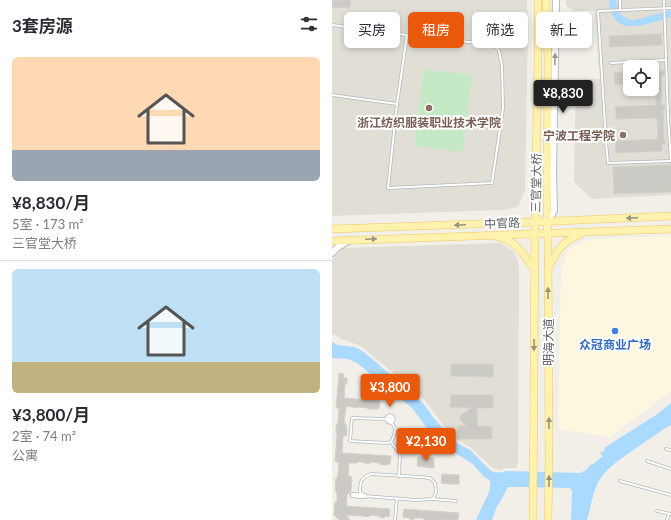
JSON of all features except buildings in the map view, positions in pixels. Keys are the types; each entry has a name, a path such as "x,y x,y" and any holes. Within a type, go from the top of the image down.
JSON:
{"main road":[{"name":"三官堂大桥","path":"535,222 538,0"},
{"name":"三官堂大桥","path":"546,0 548,59 547,222"},
{"name":"中官路","path":"332,229 547,222 671,216"},
{"name":"明海大道","path":"533,520 535,222"},
{"name":"明海大道","path":"547,222 548,520"},
{"name":"中官路","path":"332,241 671,229"},
{"path":"548,269 563,244 570,238 584,232"},
{"path":"492,235 508,240 518,248 535,271"}],"street":[{"path":"547,222 554,210 553,173 556,0"},
{"path":"332,253 338,247 351,240"},
{"path":"353,495 365,496"}],"lane":[{"path":"620,0 620,10"},
{"path":"664,0 664,8 666,60 670,117 671,161 608,163 604,122 598,11 664,8 671,8"},
{"path":"332,25 495,45 499,51 502,66 503,108 492,183 388,188 397,104 407,35"},
{"path":"611,63 666,60"},
{"path":"332,95 397,104"},
{"path":"352,418 385,419 389,421 393,424 396,430 391,442 379,443 350,441 352,418"},
{"path":"391,442 400,454 399,476"},
{"path":"666,448 671,450"},
{"path":"647,461 671,469"},
{"path":"433,499 436,492 435,483 430,478 371,474 364,477 360,483 360,492 365,496 456,501"},
{"path":"620,481 671,495"},
{"path":"395,520 397,498"},
{"path":"656,511 670,514 668,520"}],"shaded area":[{"name":"浙江纺织服装职业技术学院","path":"332,0 527,0 527,12 472,12 472,48 528,48 525,190 518,207 501,210 332,216"},
{"name":"宁波工程学院","path":"566,0 671,0 671,195 592,199 574,182 576,80 600,79 594,11 574,11 566,6"},
{"name":"众冠商业广场","path":"671,236 671,391 610,437 558,429 561,271 569,249 590,239"},
{"path":"500,243 515,252 519,267 518,463 516,468 506,468 500,470 493,468 470,447 453,437 422,397 361,346 332,334 332,259 343,248"}],"green space":[{"path":"423,69 472,75 463,152 414,146"}],"water":[{"path":"609,0 616,0 621,15 628,19 639,19 671,10 671,17 641,25 623,25 616,21 611,13"},
{"path":"332,342 338,345 355,347 364,352 423,403 450,437 457,443 470,450 491,471 495,472 580,473 603,456 600,453 605,450 604,448 656,415 671,403 671,425 621,459 604,474 596,488 587,520 571,520 572,492 570,488 508,487 492,520 476,520 488,495 490,481 483,476 473,464 437,442 412,408 357,363 348,359 332,358"}],"place":[{"name":"浙江纺织服装职业技术学院","path":"429,108"},
{"name":"宁波工程学院","path":"623,135"},
{"name":"众冠商业广场","path":"615,331"}]}
